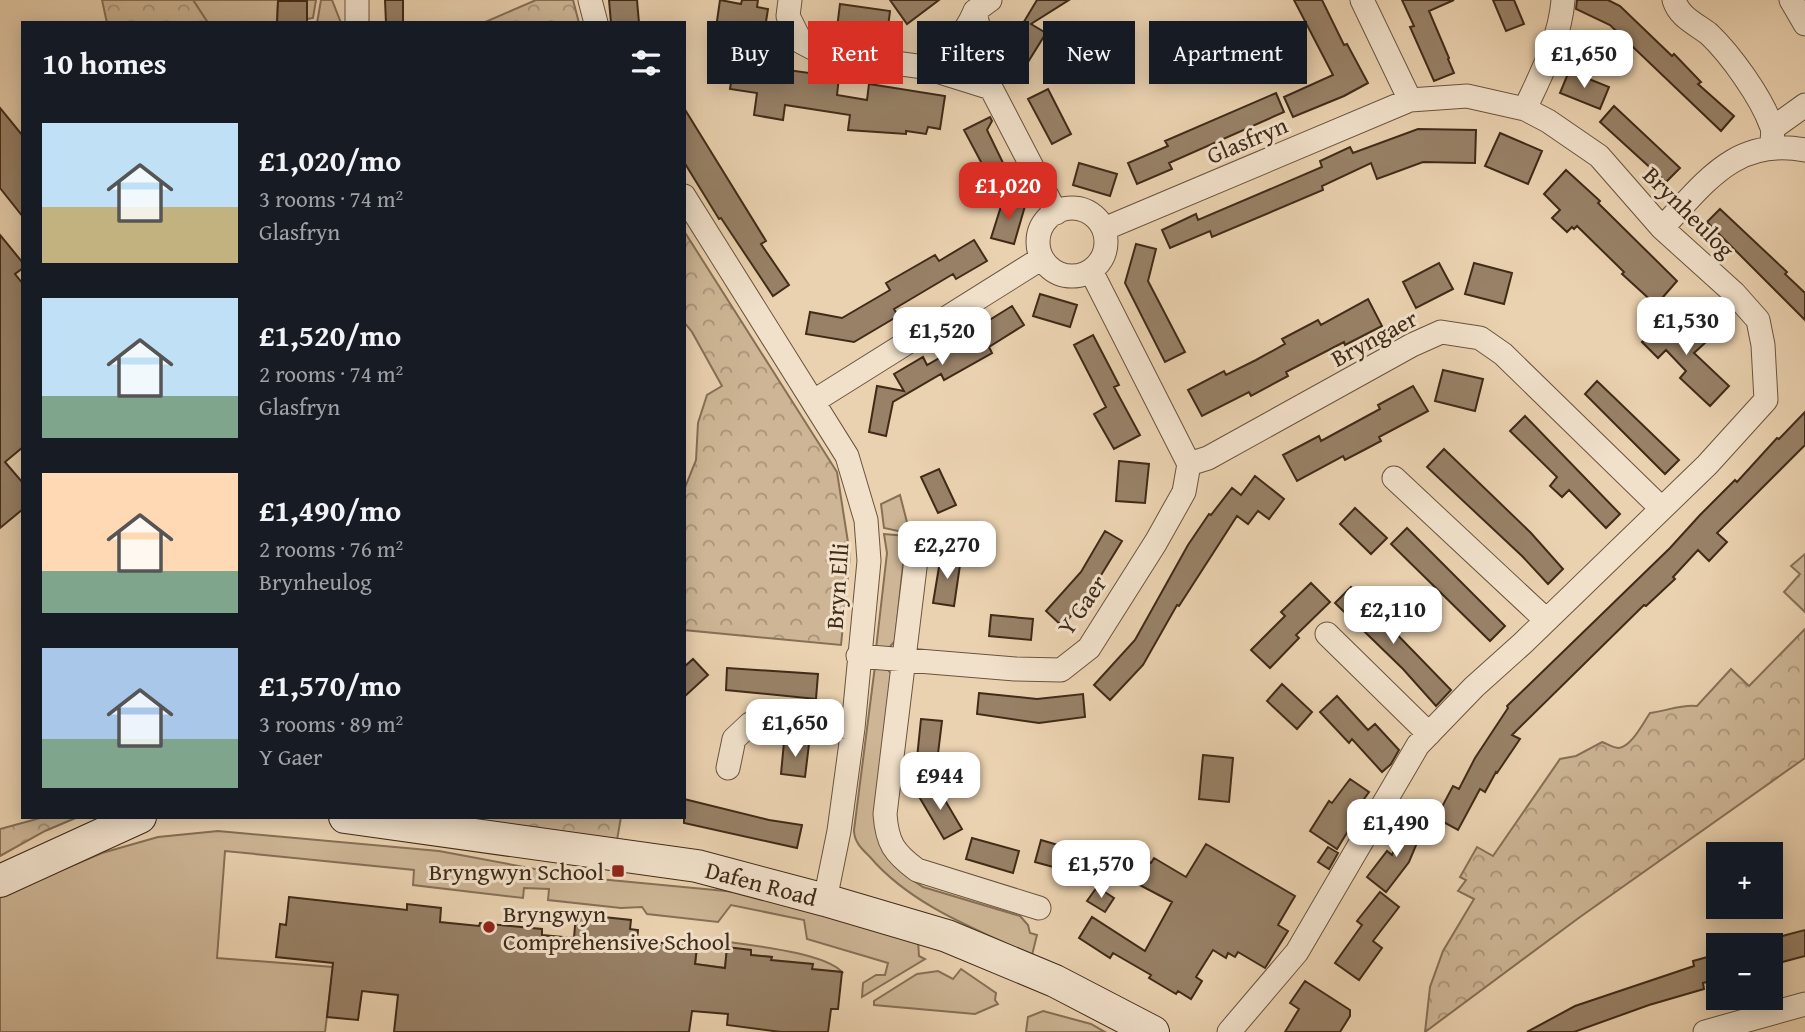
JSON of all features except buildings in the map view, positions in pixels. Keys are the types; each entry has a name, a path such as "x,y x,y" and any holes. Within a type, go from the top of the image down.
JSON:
{"street":[{"path":"356,0 357,21"},
{"path":"590,0 595,21"},
{"path":"790,0 788,16 801,42 822,53 917,66"},
{"path":"1362,0 1410,100"},
{"path":"1525,109 1549,58 1563,0"},
{"path":"1674,0 1676,7 1689,21 1709,35 1727,54 1758,99 1772,137 1785,146 1805,150"},
{"path":"1791,0 1805,24"},
{"path":"973,21 983,6"},
{"path":"983,6 991,88 1056,213"},
{"path":"978,84 991,88"},
{"name":"Brynheulog","path":"1229,1032 1297,952 1418,745 1474,687 1707,465 1766,400 1763,345 1758,320 1734,293 1662,228 1599,156 1548,121 1525,109 1467,96 1410,100"},
{"name":"Glasfryn","path":"1104,229 1410,100"},
{"path":"1662,228 1737,156 1772,137 1805,105"},
{"name":"Bryn Elli","path":"686,199 847,456 866,520 869,561 853,728 839,831 825,900"},
{"path":"1072,208 1083,209 1094,216 1104,229 1107,241 1105,253 1100,263 1081,276 1057,274 1042,258 1038,242 1040,230 1049,216 1056,213 1072,208"},
{"path":"814,401 1042,258"},
{"path":"1091,271 1189,464"},
{"name":"Bryngaer","path":"1189,464 1208,458 1412,345 1441,332 1480,338 1503,354 1661,508"},
{"name":"Y Gaer","path":"858,656 1061,670 1089,648 1156,542 1184,492 1189,464"},
{"path":"1394,478 1546,620"},
{"path":"918,543 885,814 886,836 900,857 917,870 1039,908"},
{"path":"1327,634 1429,734"},
{"path":"729,768 734,739 750,724 775,721 853,728"},
{"path":"0,881 136,819"},
{"name":"Dafen Road","path":"359,819 697,866 825,900 947,936 1055,981 1153,1032"},
{"path":"1705,1032 1805,1004"}],"green space":[{"path":"102,0 193,0 207,21 107,21"},
{"path":"193,0 316,0 313,18 307,19 307,1 278,1 277,21 207,21"},
{"path":"321,0 332,0 340,21 317,21"},
{"path":"536,0 573,0 578,21 488,21"},
{"path":"686,234 837,472 850,555 841,645 686,630 686,485 696,460 698,423 707,395 722,386 686,324"},
{"path":"900,495 908,533 884,528 881,504"},
{"path":"884,534 906,536 895,641 887,650 876,649 887,553"},
{"path":"1805,554 1805,612 1784,592 1800,574 1791,566"},
{"path":"1805,629 1805,758 1580,917 1425,1032 1430,987 1443,951 1474,899 1458,891 1466,880 1460,877 1477,847 1493,856 1560,759 1576,756 1602,742 1617,748 1624,746 1633,739 1650,713 1697,706 1731,669 1749,686"},
{"path":"875,666 891,673 876,816 911,879 923,887 1020,916 1028,925 1030,933 1037,935 1032,955 924,902 886,874 857,842 854,830"},
{"path":"37,819 73,819 0,856 0,829"},
{"path":"464,819 621,819 617,840"},
{"path":"218,831 439,851 578,877 736,892 918,940 919,956 925,959 862,997 863,983 876,975 885,975 888,963 807,939 804,920 731,905 718,922 647,914 642,907 621,908 548,900 549,889 524,888 523,898 413,885 414,870 225,851 217,958 333,967 325,1032 0,1032 0,896 102,853 158,837"},
{"path":"698,941 727,945 729,942 788,951 833,965 842,972 770,968 771,957 727,948 725,968 695,964"},
{"path":"961,969 996,993 995,1000 998,1004 975,1014 874,1005 874,1001 917,974 938,971 953,979"},
{"path":"1043,1011 1091,1024 1105,1032 1026,1032 1028,1017"}],"place":[{"name":"Bryngwyn School","path":"618,871"},
{"name":"Bryngwyn Comprehensive School","path":"489,927"}]}
